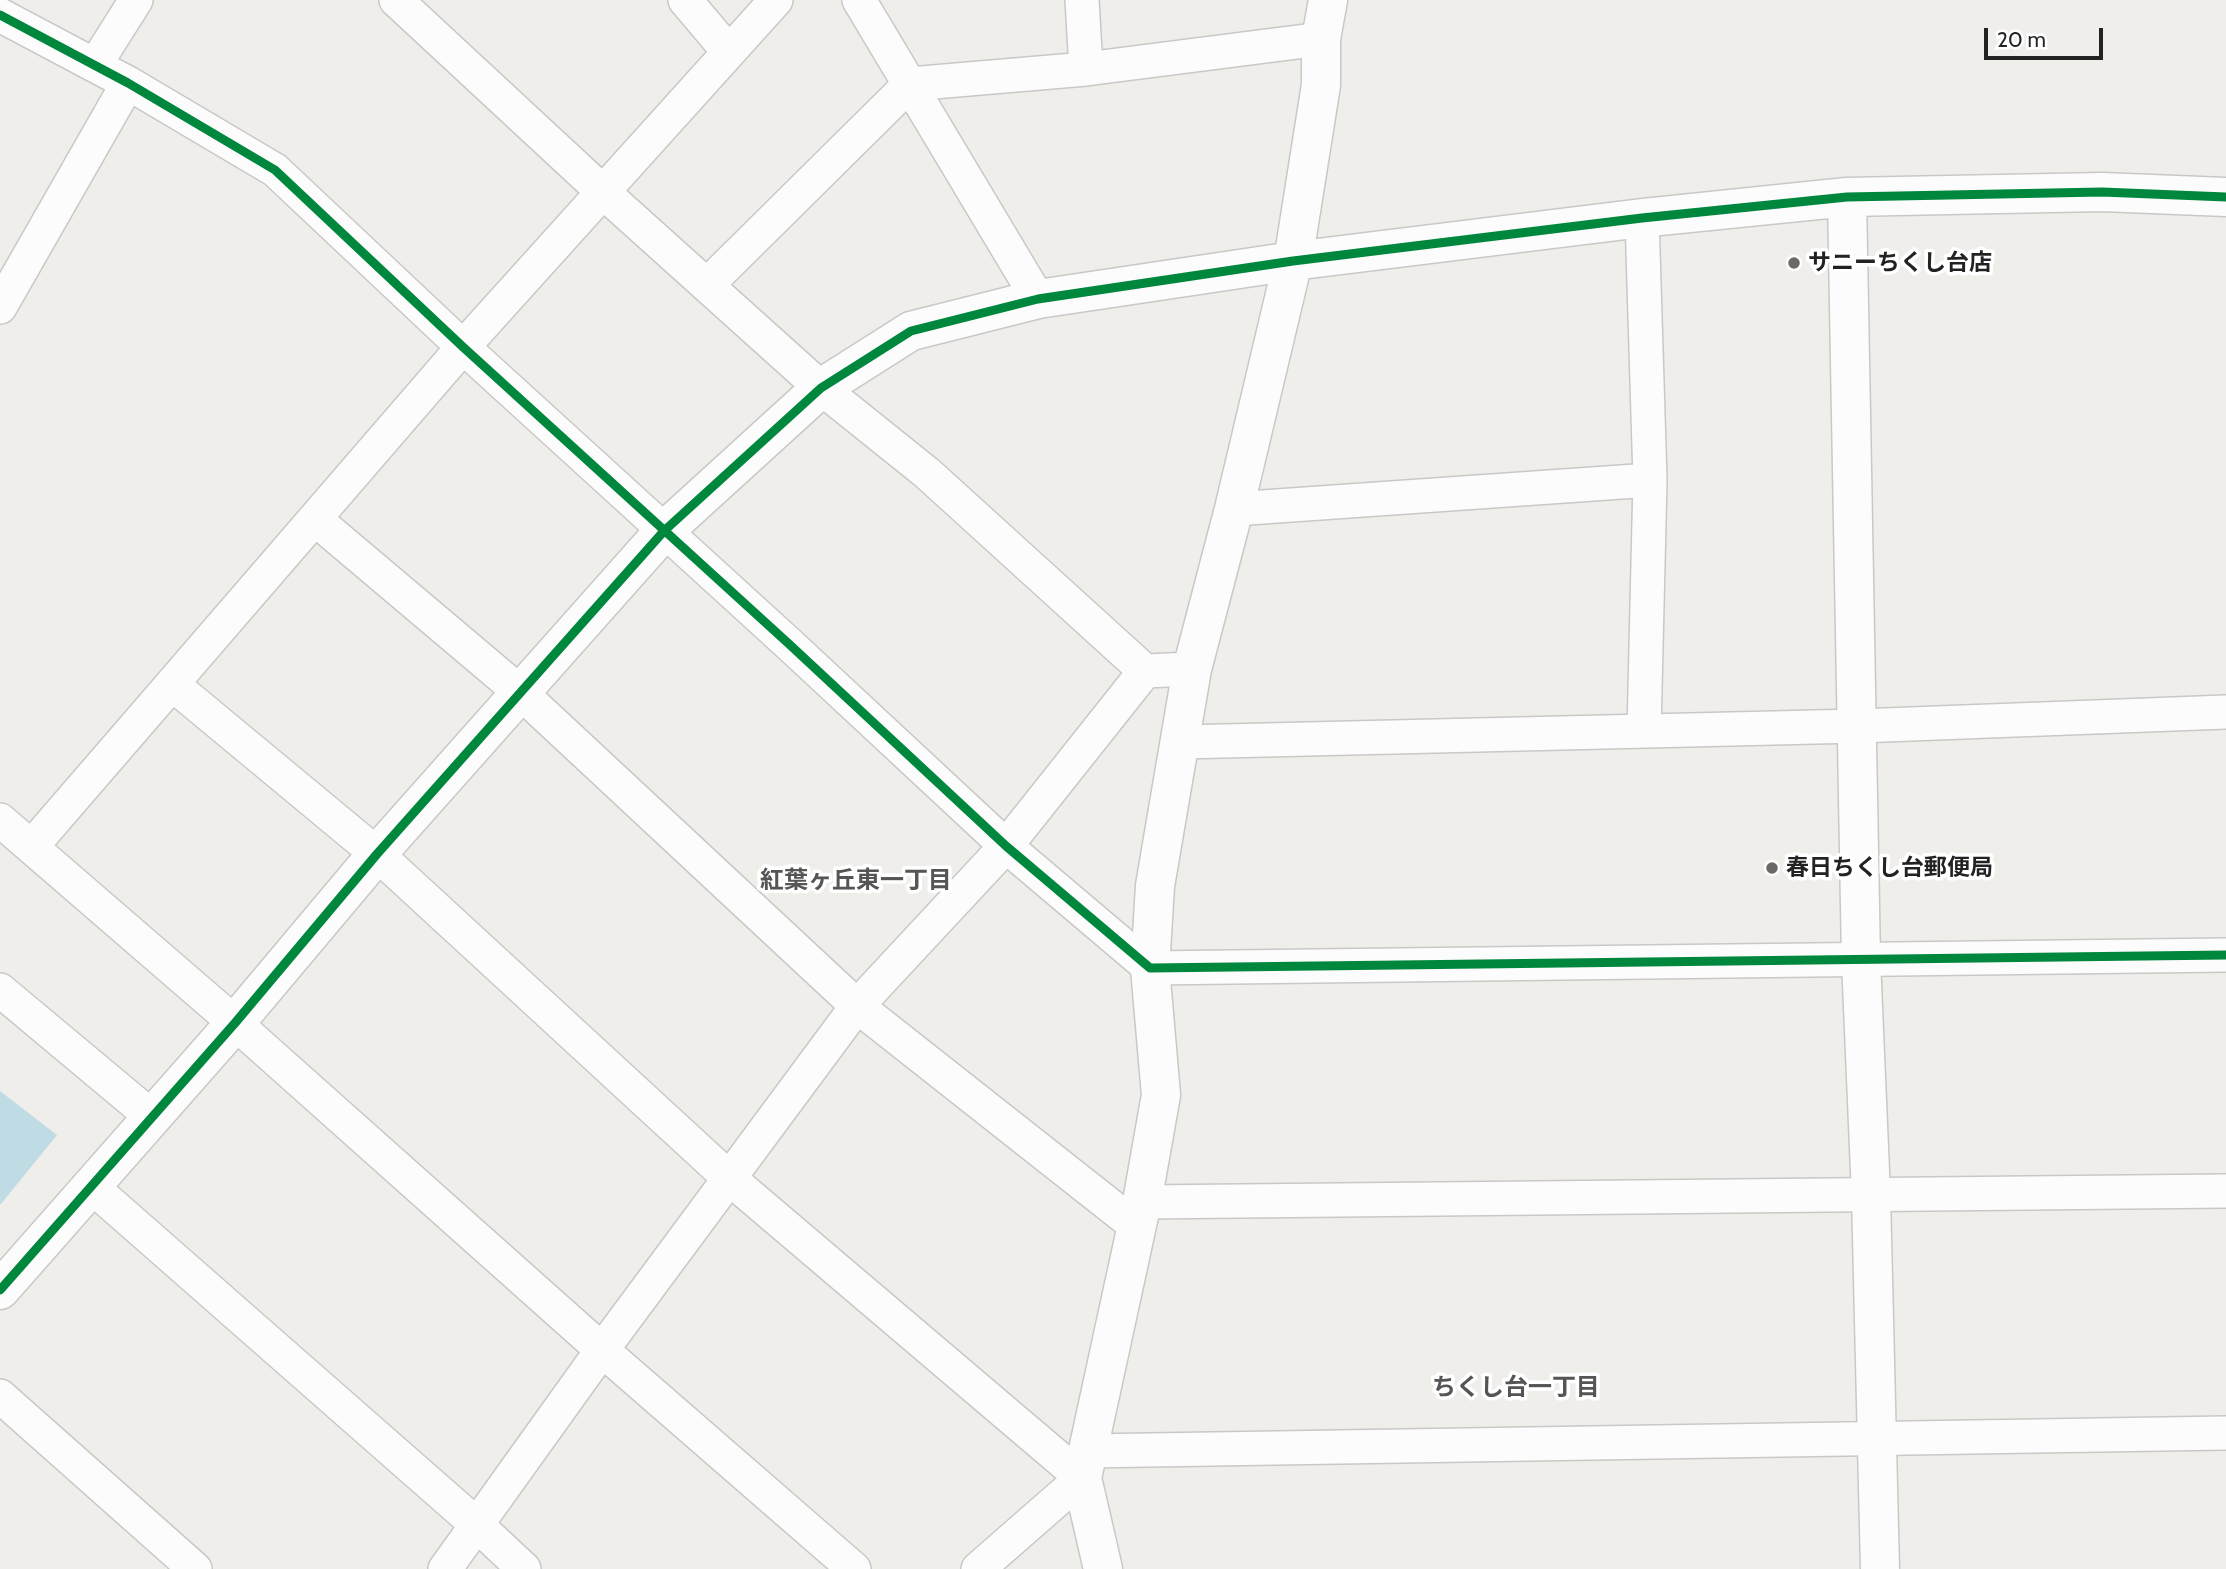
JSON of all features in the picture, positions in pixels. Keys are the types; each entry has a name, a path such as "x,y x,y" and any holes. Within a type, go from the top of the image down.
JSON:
{"street":[{"path":"94,65 136,0"},
{"path":"396,0 603,192 821,388 927,473 1144,671 1192,669"},
{"path":"685,0 729,52"},
{"path":"32,846 463,347 776,0"},
{"path":"859,0 1038,299"},
{"path":"1082,0 1086,69"},
{"path":"1103,1569 1084,1465 1139,1214 1161,1095 1150,968 1155,886 1192,669 1234,509 1293,261 1321,85 1321,40 1328,0"},
{"path":"0,15 128,83 275,170 463,347 1006,846 1150,968 2226,955"},
{"path":"707,285 909,84 1086,69 1321,40"},
{"path":"1,303 128,83"},
{"path":"0,1290 235,1023 377,854 664,531 821,388 912,331 1038,299 1293,261 1642,218 1847,197 2102,192 2226,197"},
{"path":"1847,197 1861,960 1871,1195 1880,1569"},
{"path":"1642,218 1650,480 1644,731"},
{"path":"1234,509 1650,480"},
{"path":"315,519 521,693 857,1006 1139,1214 1871,1195 2226,1191"},
{"path":"444,1569 602,1350 857,1006 1006,846 1144,671"},
{"path":"172,684 377,854 729,1178 1084,1465 1875,1440 2226,1433"},
{"path":"1181,742 1858,726 2226,712"},
{"path":"0,820 235,1023 602,1350 854,1569"},
{"path":"0,990 152,1117"},
{"path":"92,1187 477,1524 524,1569"},
{"path":"0,1396 195,1569"},
{"path":"978,1569 1084,1465"}],"water":[{"path":"0,1091 57,1135 1,1204 0,1204"}],"cycle path":[{"path":"0,15 128,83 275,170 463,347 1006,846 1150,968 2226,955"},
{"path":"0,1290 235,1023 377,854 664,531 821,388 911,331 1038,299 1293,261 1642,218 1847,197 2102,192 2226,197"}],"place":[{"name":"サニーちくし台店","path":"1794,263"},
{"name":"春日ちくし台郵便局","path":"1772,868"}],"district":[{"name":"紅葉ヶ丘東一丁目","path":"856,881"},
{"name":"ちくし台一丁目","path":"1516,1388"}]}
